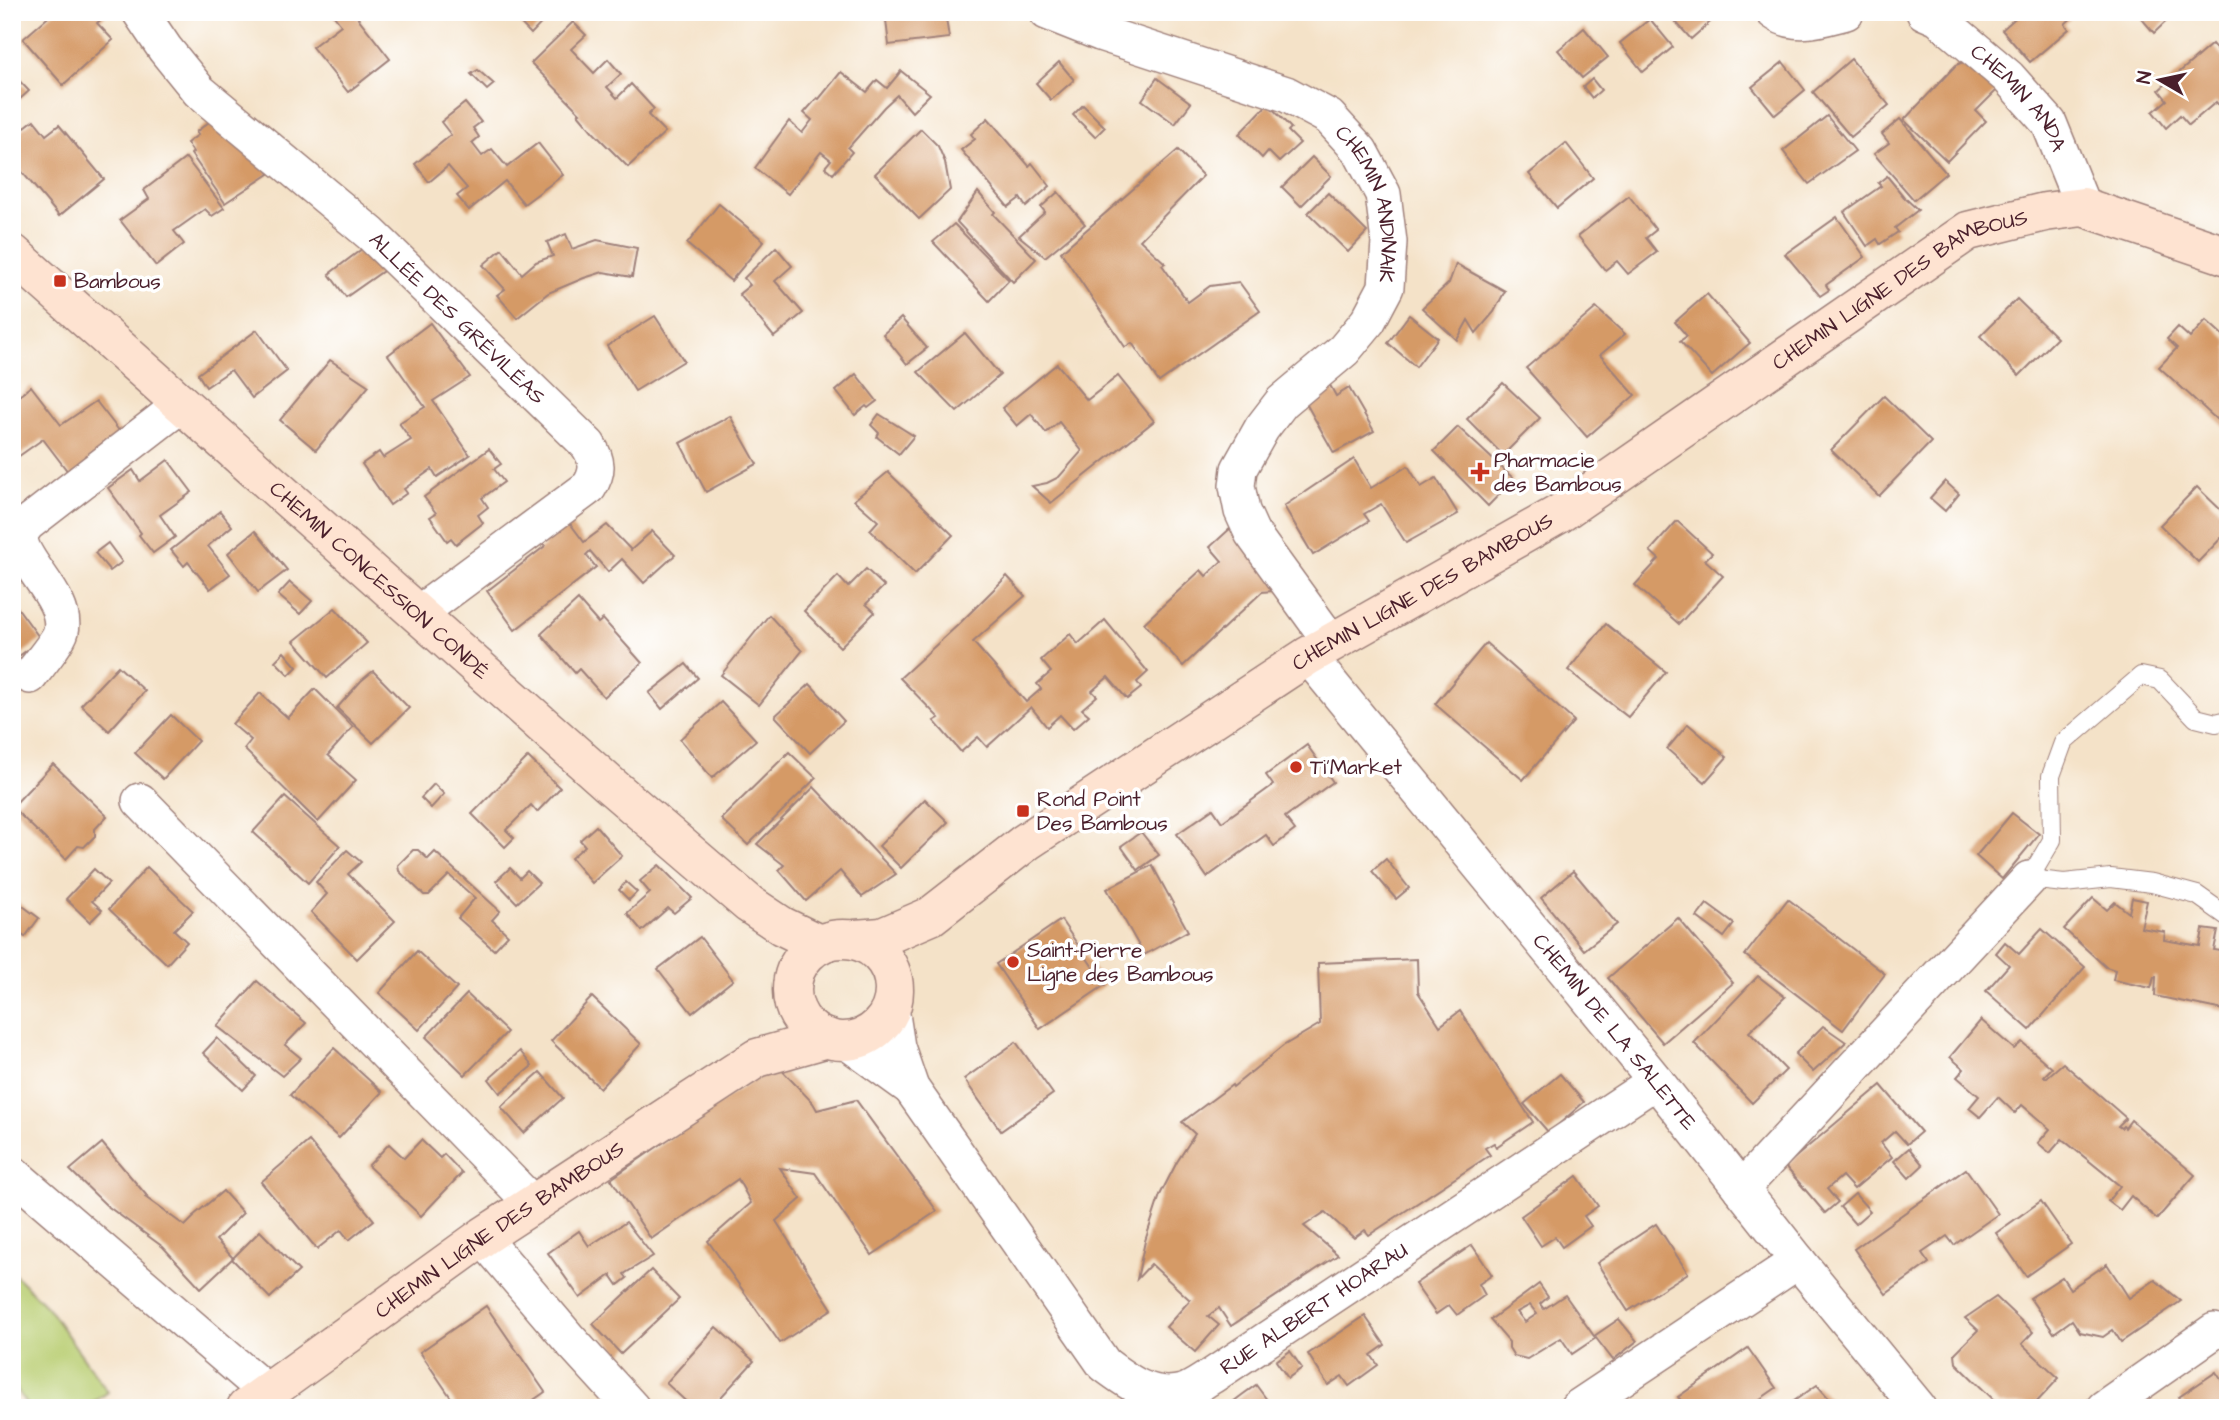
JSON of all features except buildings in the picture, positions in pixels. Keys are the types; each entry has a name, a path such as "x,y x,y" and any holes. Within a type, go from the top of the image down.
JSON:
{"main road":[{"name":"CHEMIN LIGNE DES BAMBOUS","path":"815,961 931,916 1026,842 1319,649 1559,514 1968,231 2045,212 2083,207 2228,256"},
{"name":"CHEMIN CONCESSION CONDÉ","path":"12,253 610,785 749,904 782,926 815,961"},
{"name":"CHEMIN LIGNE DES BAMBOUS","path":"892,999 904,957 931,916"},
{"path":"757,1058 815,961 872,947 885,960 894,978 887,1018 873,1032 856,1040 837,1040 818,1035 803,1023 795,1007 815,961"},
{"name":"CHEMIN LIGNE DES BAMBOUS","path":"257,1400 484,1236 757,1058 837,1040"}],"street":[{"name":"ALLÉE DES GRÉVILÉAS","path":"140,12 199,92 371,234 588,446 595,457 595,478 589,488 419,614"},
{"name":"CHEMIN ANDINAIK","path":"1047,12 1100,33 1286,94 1329,117 1360,151 1383,194 1389,243 1386,287 1368,321 1344,350 1282,402 1262,428 1239,470 1237,486 1241,511 1319,649"},
{"path":"1774,12 1781,17 1805,22 1846,12"},
{"name":"CHEMIN ANDA","path":"1924,12 1938,18 2008,77 2049,122 2083,207"},
{"path":"30,676 61,632 61,618 54,596 21,545 20,534 26,524 182,404"},
{"name":"CHEMIN DE LA SALETTE","path":"1319,649 1741,1189 1919,1408"},
{"path":"140,801 533,1204"},
{"path":"1741,1189 2029,879"},
{"name":"RUE ALBERT HOARAU","path":"892,999 897,1047 911,1088 1104,1364 1131,1385 1160,1395 1184,1392 1212,1376 1656,1081"},
{"name":"RUE ALBERT HOARAU","path":"837,1040 911,1088"},
{"path":"12,1173 257,1400"},
{"path":"484,1236 569,1339 632,1408"},
{"path":"1577,1408 1798,1261"},
{"path":"2104,1408 2214,1331"}],"lane":[{"path":"2228,720 2216,723 2196,718 2160,680 2141,676 2063,743 2051,776 2052,840 2029,879 2064,883 2111,878 2152,883 2197,895 2228,917"}],"green space":[{"path":"12,1272 47,1307 108,1392 86,1408 28,1408 12,1381"}],"place":[{"name":"Bambous","path":"60,281"},
{"name":"Pharmacie des Bambous","path":"1480,472"},
{"name":"Ti'Market","path":"1296,767"},
{"name":"Rond Point Des Bambous","path":"1023,811"},
{"name":"Saint-Pierre Ligne des Bambous","path":"1013,962"}]}
